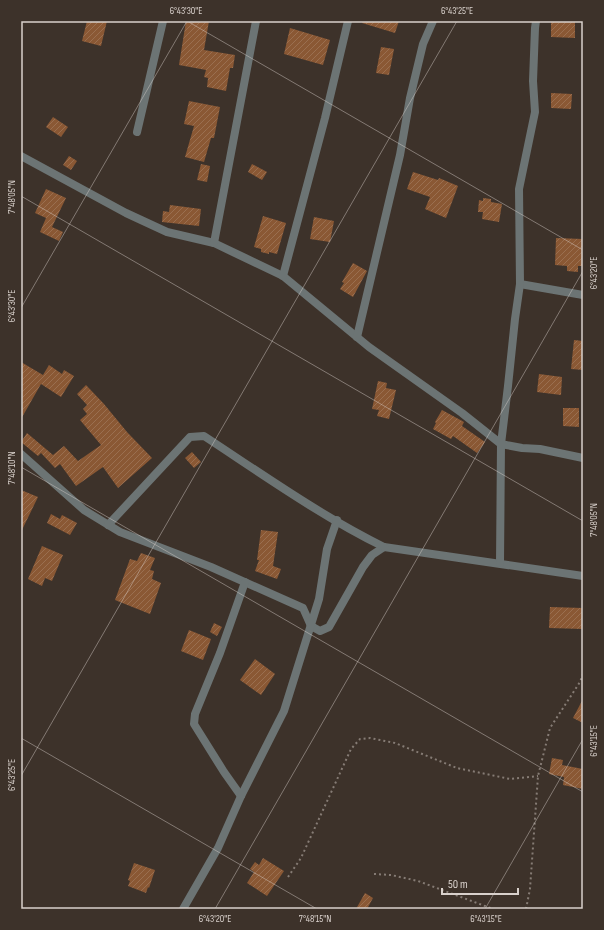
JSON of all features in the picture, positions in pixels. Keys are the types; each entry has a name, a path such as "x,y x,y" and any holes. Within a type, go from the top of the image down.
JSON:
{"street":[{"path":"137,132 163,21"},
{"path":"214,244 256,21"},
{"path":"283,276 325,118 348,21"},
{"path":"357,337 398,163 410,98 423,44 433,21"},
{"path":"500,563 501,444 520,284 520,189 535,112 533,81 536,21"},
{"path":"21,156 126,213 167,232 214,244 283,276 357,337 462,413 501,444 522,448 540,449 583,458"},
{"path":"520,284 583,295"},
{"path":"108,525 190,437 204,436 285,489 362,536 384,547 583,576"},
{"path":"21,454 84,510 108,525 120,532 211,567 303,608 311,626 320,631 329,627 363,566 372,555 384,547"},
{"path":"183,909 218,848 241,796 284,711 319,599 327,549 337,520"},
{"path":"241,796 194,724 195,714 220,653 245,582"}],"path":[{"path":"526,909 530,889 538,776 550,728 580,682 583,674"},
{"path":"288,877 301,858 351,749 360,739 370,738 395,743 457,768 510,779 538,776"},
{"path":"374,874 391,875 418,881 493,909"}],"building":[{"path":"87,21 107,21 101,46 82,41"},
{"path":"186,21 209,21 204,50 235,55 233,68 230,68 226,91 207,87 208,78 204,77 206,70 179,65"},
{"path":"363,21 399,21 395,33 362,23"},
{"path":"551,21 575,21 575,38 551,37"},
{"path":"290,28 330,40 323,65 284,54"},
{"path":"381,47 394,49 389,75 376,73"},
{"path":"551,93 572,94 571,109 551,108"},
{"path":"189,101 220,107 214,138 211,138 204,162 185,157 194,126 184,124"},
{"path":"53,117 68,127 61,137 46,127"},
{"path":"69,156 77,161 71,170 63,165"},
{"path":"201,164 210,166 207,182 197,180"},
{"path":"252,164 267,172 262,180 248,172"},
{"path":"413,172 438,180 439,178 458,186 446,218 425,209 430,197 407,189"},
{"path":"46,189 66,198 52,227 63,232 59,241 40,232 46,218 35,213"},
{"path":"483,198 491,199 491,202 502,204 499,222 482,219 483,212 478,212 479,200 483,201"},
{"path":"170,205 201,209 199,226 162,222 163,211 169,212"},
{"path":"263,216 286,223 277,254 261,252 261,249 254,247"},
{"path":"314,217 334,221 330,242 310,239"},
{"path":"556,238 583,239 583,266 578,266 578,272 567,271 567,266 555,265"},
{"path":"353,263 367,271 353,297 340,289 344,283 342,282"},
{"path":"574,340 583,341 583,370 571,369"},
{"path":"21,362 43,375 49,365 62,374 64,370 74,376 61,397 41,384 21,419"},
{"path":"539,374 562,377 561,395 537,392"},
{"path":"378,381 387,383 386,388 396,390 389,419 377,416 379,410 372,409"},
{"path":"86,385 152,458 118,488 103,467 76,486 60,464 55,468 41,453 38,456 21,442 27,433 53,455 64,446 78,461 101,445 80,420 87,414 83,409 87,405 77,394"},
{"path":"563,408 579,408 579,427 563,426"},
{"path":"442,410 464,422 462,426 485,442 477,453 453,436 451,439 433,429"},
{"path":"192,452 201,462 194,468 185,458"},
{"path":"21,490 38,497 21,532"},
{"path":"51,514 60,519 62,515 77,523 70,535 47,523"},
{"path":"261,530 278,532 273,566 281,569 277,579 255,571 259,560 257,560"},
{"path":"42,546 63,555 52,581 45,578 42,586 28,579"},
{"path":"141,553 155,558 150,570 154,571 152,579 161,583 150,614 115,600 130,559 137,561"},
{"path":"550,607 583,608 582,629 549,628"},
{"path":"214,623 222,627 217,636 210,632"},
{"path":"189,630 211,639 203,660 181,651"},
{"path":"255,659 275,674 261,695 240,680"},
{"path":"583,699 583,723 573,718"},
{"path":"552,758 563,760 562,765 583,769 583,789 563,785 564,777 549,774"},
{"path":"263,858 284,871 267,896 247,883 254,872 250,869 255,862 259,865"},
{"path":"134,863 155,870 146,893 128,886 130,881 128,880"},
{"path":"365,893 373,898 367,909 356,909"}]}
